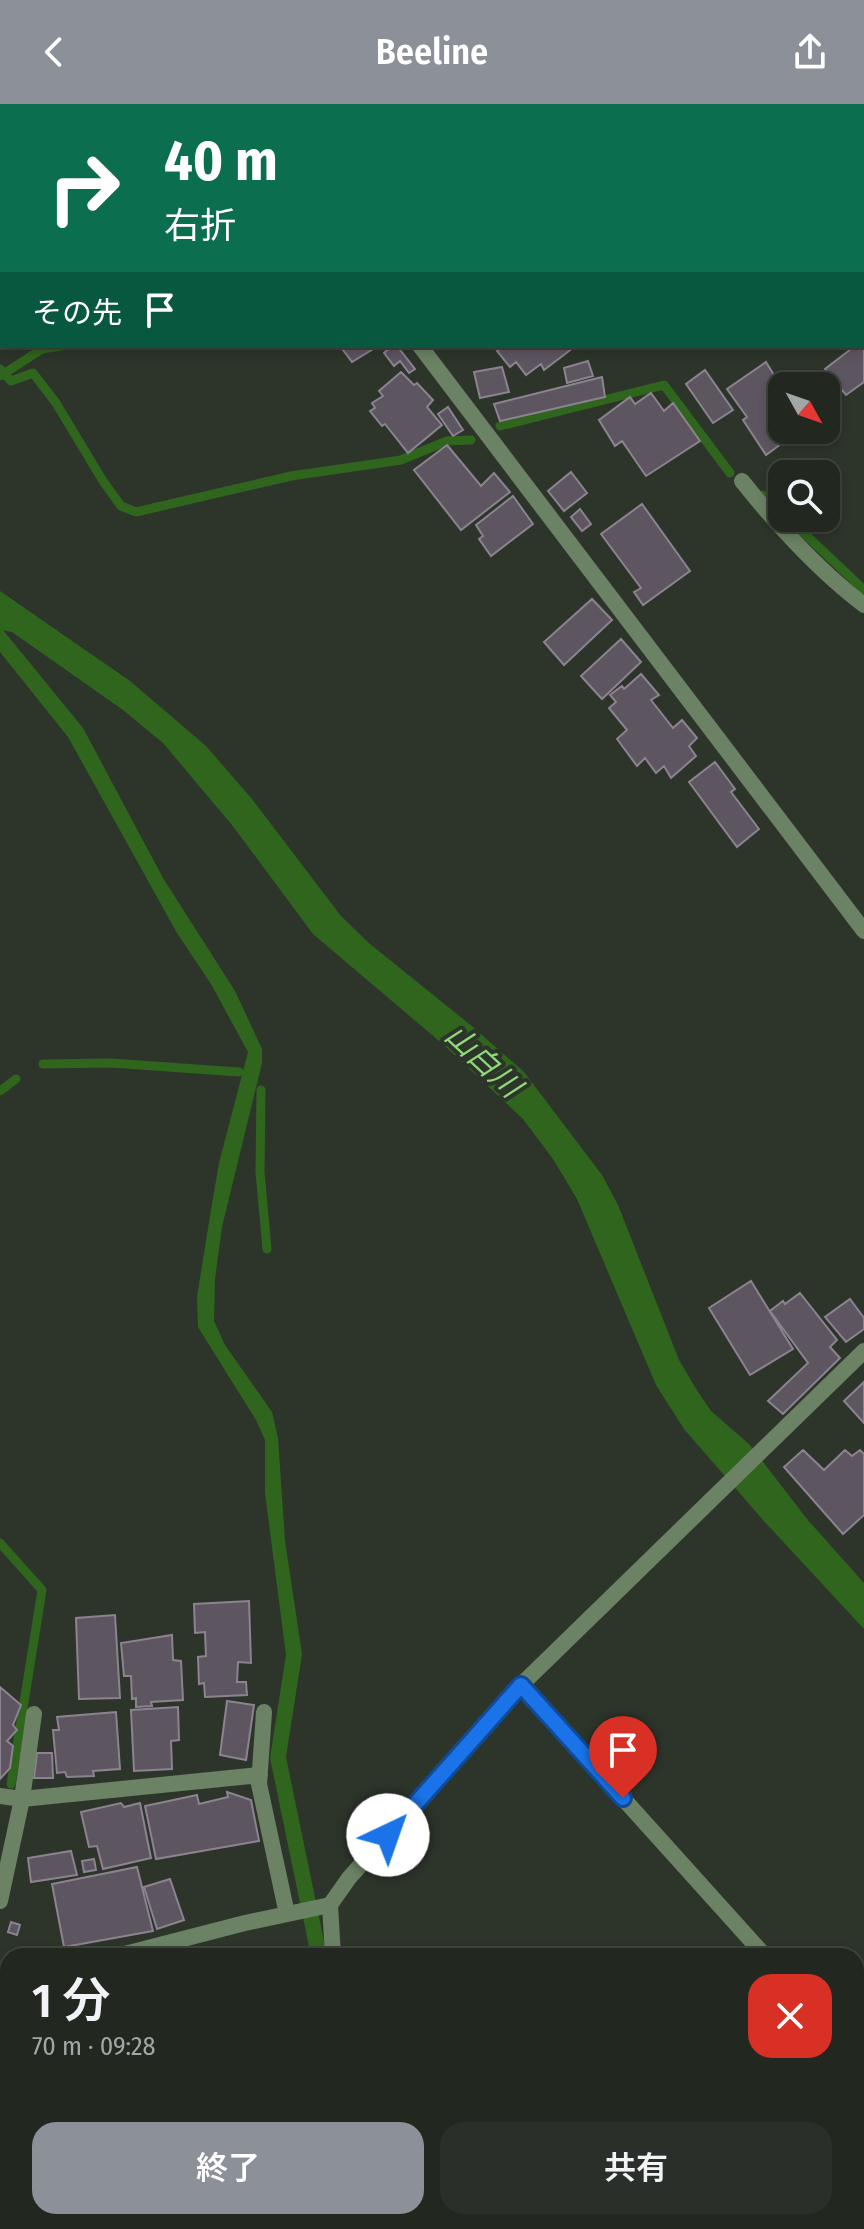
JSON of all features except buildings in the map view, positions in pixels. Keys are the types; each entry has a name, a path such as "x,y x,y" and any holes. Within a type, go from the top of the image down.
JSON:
{"street":[{"path":"422,348 864,931"},
{"path":"742,481 778,524 864,605"},
{"path":"149,1948 325,1905 521,1685 864,1351"},
{"path":"521,1685 758,1948"},
{"path":"264,1712 259,1784 292,1912"},
{"path":"0,1901 22,1799 34,1714"},
{"path":"0,1796 22,1799 260,1775"},
{"path":"325,1905 332,1948"}],"water":[{"name":"山白川","path":"0,591 130,681 206,746 252,799 341,916 370,944 524,1072 602,1175 618,1205 679,1360 698,1392 711,1411 750,1445 807,1519 864,1583 864,1629 684,1429 656,1385 577,1199 553,1159 523,1119 445,1046 313,934 232,825 163,743 123,710 12,632 3,630 83,728 163,878 235,991 262,1049 262,1063 222,1227 215,1279 214,1321 225,1345 272,1412 278,1438 285,1541 302,1654 286,1757 325,1948 309,1948 270,1758 286,1655 265,1493 265,1440 256,1420 198,1327 197,1297 219,1163 248,1052 211,984 177,933 68,737 0,652"}],"waterway":[{"path":"0,376 48,348"},
{"path":"0,369 11,381 33,373 56,403 121,506 136,512 291,476 401,460 447,441 471,440"},
{"path":"500,426 664,385 730,473"},
{"path":"763,495 768,500"},
{"path":"803,532 864,590"},
{"path":"43,1064 111,1063 239,1072"},
{"path":"0,1091 16,1079"},
{"path":"261,1090 260,1172 267,1249"},
{"path":"0,1543 42,1590 11,1784"}],"route":[{"path":"388,1835 521,1685 623,1798"}]}
